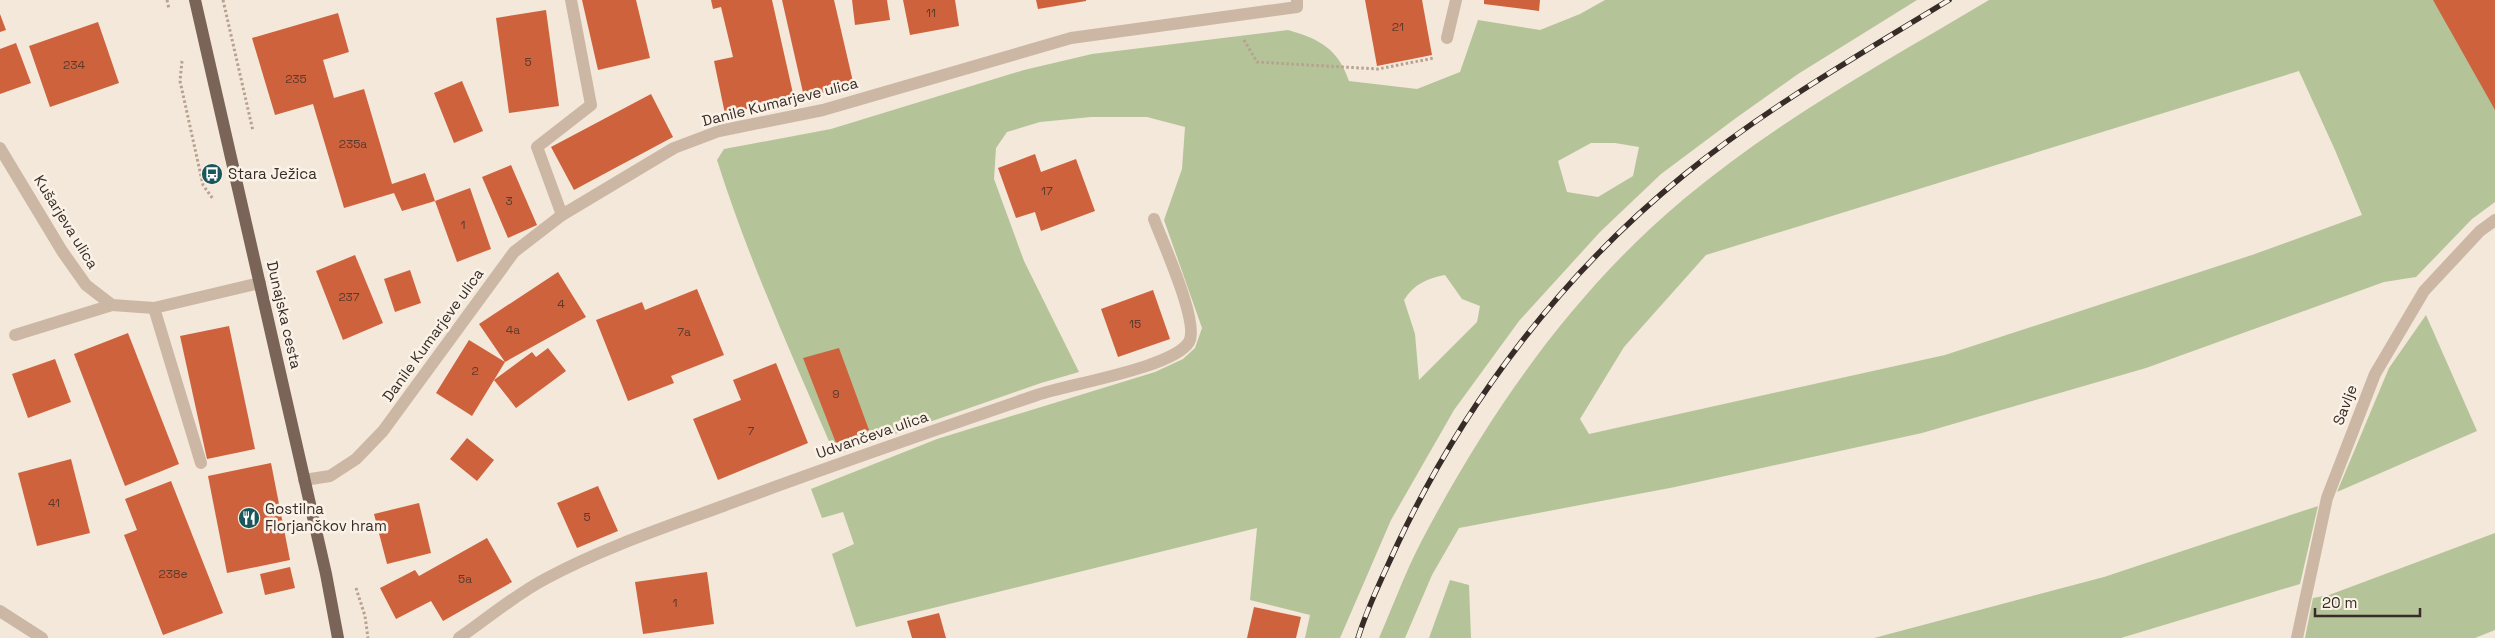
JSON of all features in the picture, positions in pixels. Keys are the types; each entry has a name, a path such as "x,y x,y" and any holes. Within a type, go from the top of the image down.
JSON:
{"main road":[{"name":"Dunajska cesta","path":"195,0 326,574 338,638"}],"street":[{"path":"562,215 537,147 591,105 570,0"},
{"name":"Danile Kumarjeve ulica","path":"304,480 330,476 356,458 383,431 514,252 562,215 674,148 719,131 823,110 1071,38 1297,8 1297,0"},
{"path":"1447,38 1456,0"},
{"name":"Kušarjeva ulica","path":"0,148 62,251 86,285 112,305"},
{"name":"Udvančeva ulica","path":"459,638 545,579 619,544 817,471 1047,391 1153,364 1175,352 1189,342 1192,326 1186,303 1154,219"},
{"name":"Savlje","path":"2297,638 2327,498 2375,374 2424,292 2480,231 2495,220"},
{"path":"15,335 112,305 154,308 260,283"},
{"path":"154,308 202,463"},
{"path":"0,611 42,638"}],"path":[{"path":"167,0 171,18"},
{"path":"1232,17 1257,62 1378,70 1442,57 1447,38"},
{"path":"180,53 182,62 180,81 204,185 213,198 215,207"}],"green space":[{"path":"1605,0 1917,0 1798,74 1661,174 1600,232 1519,321 1454,410 1391,520 1340,638 1305,638 1310,615 1250,600 1257,528 856,627 832,554 854,544 843,512 822,518 811,489 937,439 1155,372 1183,359 1195,348 1202,328 1164,220 1182,169 1185,127 1147,117 1091,117 1040,122 1007,132 996,148 994,179 1024,261 1079,372 1041,383 835,455 772,309 743,235 717,160 724,149 831,129 1024,70 1092,54 1288,30 1309,37 1326,47 1339,61 1349,81 1417,89 1460,72 1478,20 1540,30 1580,14","holes":["1591,143 1615,143 1639,147 1633,176 1598,197 1567,192 1558,161","1445,275 1462,299 1480,306 1477,322 1419,380 1415,334 1404,300 1417,286 1433,278"]},
{"path":"1989,0 2495,0 2495,202 2472,219 2416,277 2384,282 2146,368 1922,433 1675,487 1459,528 1432,575 1405,638 1379,638 1421,542 1475,447 1504,401 1536,357 1606,273 1644,234 1685,198 1757,143 1833,93","holes":["2299,71 2362,215 2252,255 1945,355 1589,434 1580,419 1624,347 1706,255"]},
{"path":"2426,315 2477,431 2337,492 2389,368"},
{"path":"2318,506 2300,584 2121,638 1874,638 2104,577"},
{"path":"2495,533 2495,630 2475,638 2305,638 2313,598 2329,595"},
{"path":"1450,580 1469,585 1471,638 1429,638"}],"building":[{"path":"582,0 636,0 650,58 598,70"},
{"path":"711,0 772,0 794,98 725,114 714,61 733,57 721,7 713,9"},
{"path":"782,0 834,0 854,86 804,97"},
{"path":"852,0 887,0 890,20 855,25"},
{"path":"903,0 955,0 959,26 910,35"},
{"path":"1036,0 1086,0 1086,1 1038,9"},
{"path":"1365,0 1422,0 1432,55 1377,66"},
{"path":"1484,0 1540,0 1539,11 1484,4"},
{"path":"2433,0 2495,0 2495,110"},
{"path":"546,10 559,106 509,113 496,18"},
{"path":"338,13 349,52 323,60 334,98 364,89 392,184 425,173 435,201 402,211 394,193 344,208 313,104 275,115 252,38"},
{"path":"0,14 6,30 0,32"},
{"path":"98,22 119,83 50,107 29,46"},
{"path":"16,43 31,83 0,94 0,49"},
{"path":"462,81 483,131 454,143 434,93"},
{"path":"651,94 673,137 574,190 551,147"},
{"path":"1035,154 1041,172 1076,159 1095,211 1041,231 1035,212 1016,218 998,168"},
{"path":"511,165 537,225 508,238 482,177"},
{"path":"470,188 491,249 457,262 435,201"},
{"path":"355,255 383,323 343,340 316,271"},
{"path":"410,270 421,303 395,312 384,279"},
{"path":"558,272 586,317 505,362 479,324"},
{"path":"697,289 724,355 671,376 674,383 628,401 596,320 642,302 645,310"},
{"path":"1153,290 1170,339 1118,357 1101,309"},
{"path":"229,326 255,449 207,459 180,336"},
{"path":"128,333 179,464 125,486 74,354"},
{"path":"469,340 505,362 472,416 436,393"},
{"path":"548,348 566,371 516,408 494,380 532,352 536,357"},
{"path":"839,348 869,430 836,443 803,358"},
{"path":"55,359 71,402 28,418 12,374"},
{"path":"776,363 808,443 718,480 693,419 741,400 733,380"},
{"path":"467,438 494,460 477,481 450,459"},
{"path":"71,459 90,533 37,546 18,473"},
{"name":"Gostilna Florjančkov hram","path":"271,463 290,560 227,573 208,476"},
{"path":"171,481 223,613 163,635 124,535 137,530 125,499"},
{"path":"598,486 618,531 577,548 557,503"},
{"path":"419,503 431,553 387,564 374,514"},
{"path":"487,538 512,582 443,621 431,601 396,619 380,588 415,570 419,576"},
{"path":"290,567 295,588 265,595 260,574"},
{"path":"707,572 714,624 643,634 635,582"},
{"path":"1254,607 1301,617 1296,638 1247,638"},
{"path":"939,613 946,638 912,638 907,621"}],"railway":[{"path":"1358,638 1371,602 1398,543 1454,440 1520,343 1597,254 1639,213 1715,150 1814,83 1949,0"}],"place":[{"name":"Stara Ježica","path":"212,174"},
{"name":"Gostilna Florjančkov hram","path":"249,518"}]}
